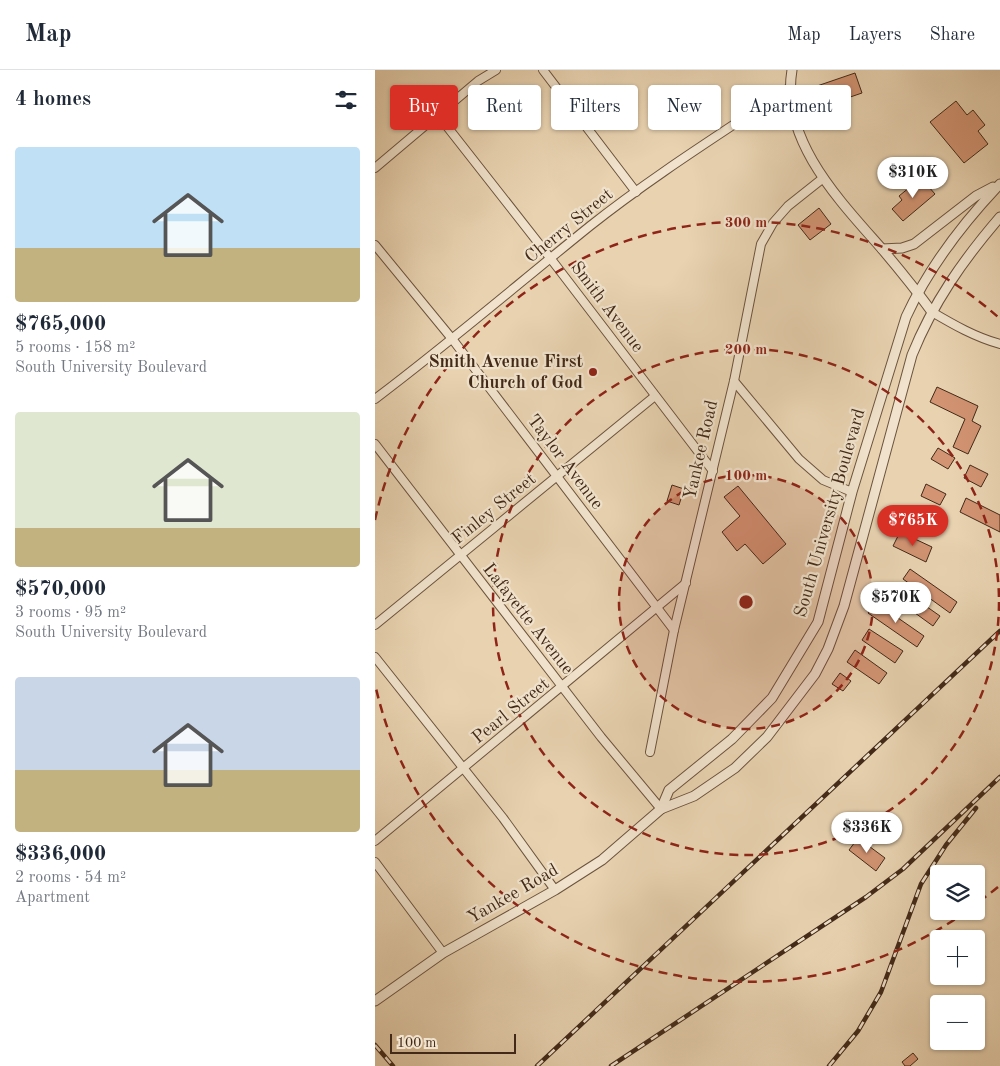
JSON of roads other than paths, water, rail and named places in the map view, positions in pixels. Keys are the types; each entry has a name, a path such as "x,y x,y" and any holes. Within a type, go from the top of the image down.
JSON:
{"street":[{"path":"458,98 478,81 496,70"},
{"path":"543,70 636,192"},
{"path":"790,85 792,70"},
{"name":"Cherry Street","path":"375,399 453,340 636,192 731,127"},
{"path":"375,168 421,130"},
{"name":"Smith Avenue","path":"449,130 551,259 713,471"},
{"path":"800,130 804,145 822,179 932,312 966,332 1000,344"},
{"name":"Yankee Road","path":"650,752 674,630 734,382 761,244 773,223 787,206 822,179"},
{"path":"882,250 902,248 914,244 976,196 1000,183"},
{"name":"South University Boulevard","path":"661,809 669,790 754,719 772,698 795,663 818,622 852,492 897,342 917,293 965,224 1000,183"},
{"name":"South University Boulevard","path":"661,809 695,796 735,768 767,737 815,674 828,649 844,606 905,373 932,312 964,261 1000,217"},
{"name":"Taylor Avenue","path":"375,245 453,340 674,630"},
{"path":"734,382 799,459 823,480 852,492"},
{"name":"Finley Street","path":"375,625 655,396"},
{"name":"Lafayette Avenue","path":"375,444 563,688 661,809"},
{"name":"Pearl Street","path":"375,841 563,688 686,583"},
{"path":"375,657 503,818 555,890"},
{"name":"Yankee Road","path":"375,1001 443,953 555,890 602,860 661,809"},
{"path":"375,862 443,953"}],"railway":[{"path":"537,1066 1000,631"},
{"path":"611,1066 866,897 903,869 1000,777"},
{"path":"829,1066 858,1031 881,992 921,884 946,845 976,808"},
{"path":"375,1045 393,1066"}],"place":[{"name":"Smith Avenue First Church of God","path":"593,372"}]}
